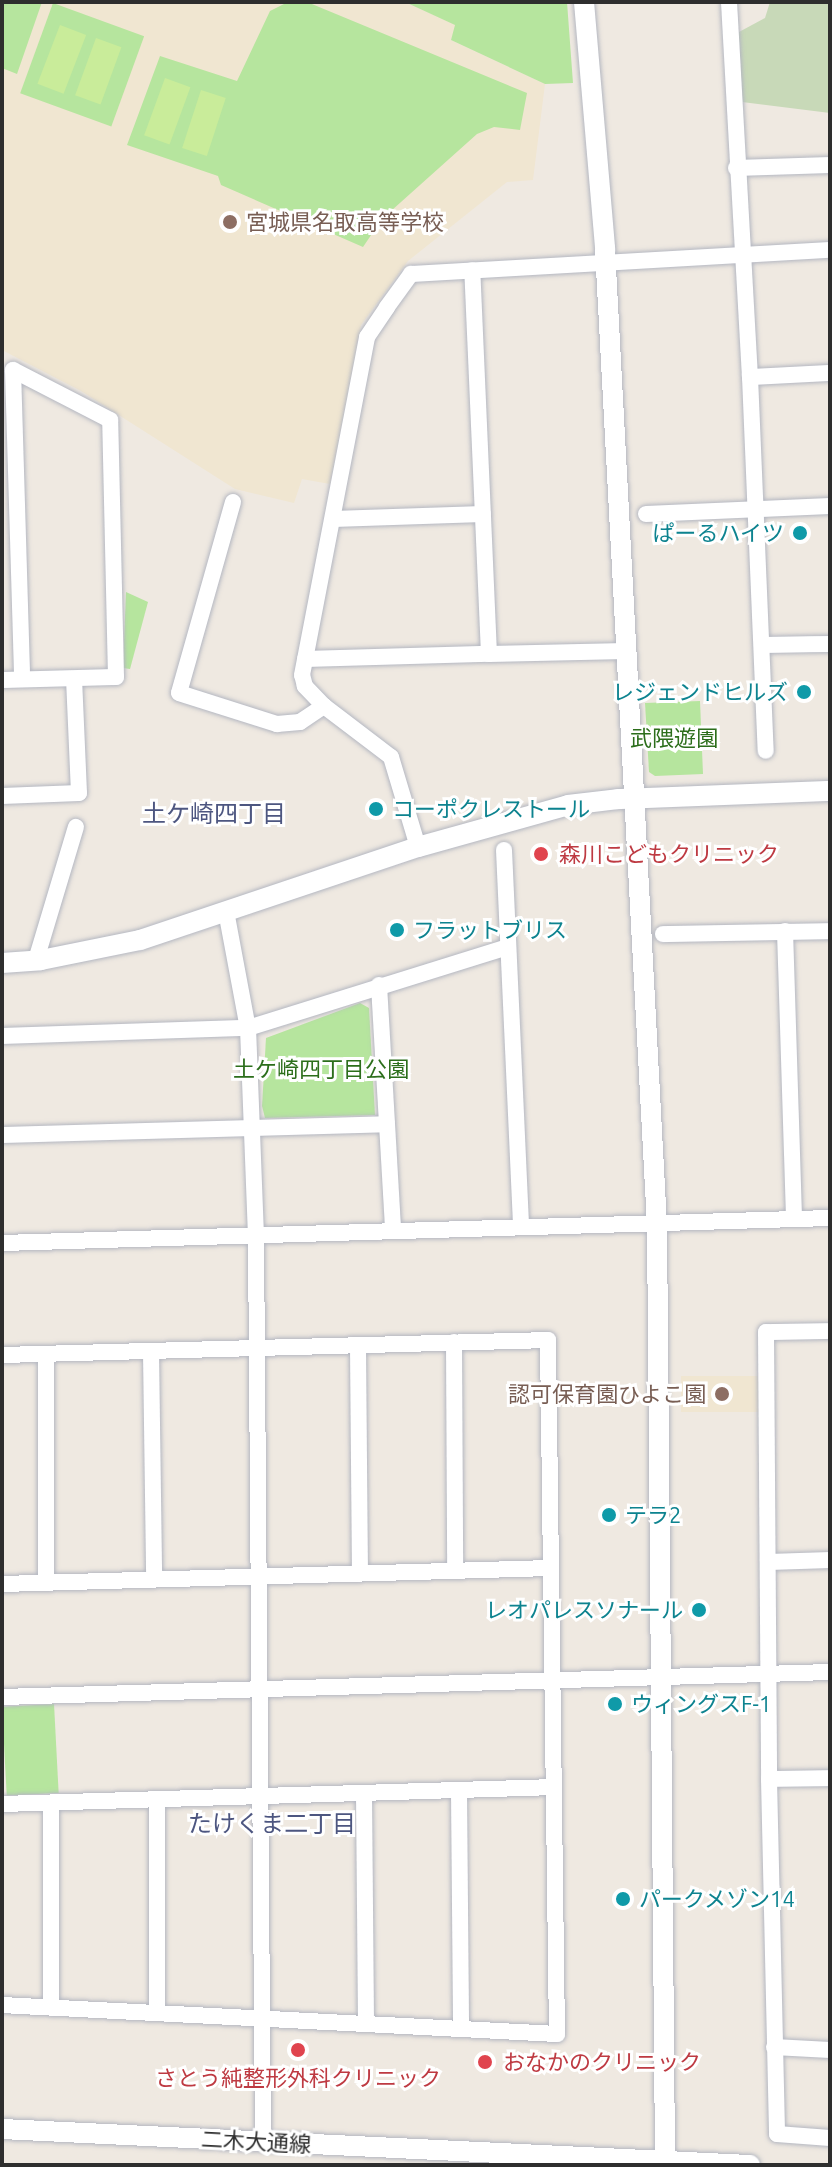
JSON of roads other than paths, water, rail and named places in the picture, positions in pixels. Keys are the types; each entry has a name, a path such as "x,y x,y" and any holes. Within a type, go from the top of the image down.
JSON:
{"street":[{"path":"584,2 606,263 657,1224 665,2163"},
{"path":"729,2 750,377 766,751"},
{"path":"736,168 830,165"},
{"path":"418,847 391,757 324,706 305,686 302,675 367,337 411,274 830,250"},
{"path":"472,270 489,654"},
{"path":"2,680 116,677 110,420 13,370 22,679"},
{"path":"750,377 830,373"},
{"path":"233,502 179,693 277,724 300,722 324,706"},
{"path":"646,514 830,506"},
{"path":"333,519 483,514"},
{"path":"763,645 830,644"},
{"path":"305,659 626,651"},
{"path":"2,796 79,793 74,680"},
{"path":"2,963 36,960 140,940 418,847 568,805 634,798 830,791"},
{"path":"36,960 76,827"},
{"path":"504,850 521,1227"},
{"path":"226,911 248,1028 256,1236 265,2017 263,2141"},
{"path":"785,931 794,1219"},
{"path":"663,934 830,931"},
{"path":"2,1036 248,1028 508,947"},
{"path":"379,985 393,1230"},
{"path":"2,1135 387,1124"},
{"path":"2,1243 830,1218"},
{"path":"830,1331 766,1332 769,1779 777,2134 830,2138"},
{"path":"2,1355 548,1340 557,2034 51,2005 2,2005"},
{"path":"454,1342 455,1570"},
{"path":"358,1347 360,1572"},
{"path":"151,1352 154,1577"},
{"path":"46,1354 46,1582"},
{"path":"769,1562 830,1560"},
{"path":"2,1584 154,1577 551,1568"},
{"path":"2,1697 830,1672"},
{"path":"769,1779 830,1778"},
{"path":"2,1804 554,1787"},
{"path":"459,1791 461,2028"},
{"path":"364,1793 366,2023"},
{"path":"157,1799 157,2012"},
{"path":"51,1803 51,2005"},
{"path":"774,2047 830,2050"},
{"name":"二木大通線","path":"2,2129 750,2165"}],"place":[{"name":"宮城県名取高等学校","path":"230,222"},
{"name":"ぱーるハイツ","path":"800,533"},
{"name":"レジェンドヒルズ","path":"804,692"},
{"name":"コーポクレストール","path":"376,809"},
{"name":"森川こどもクリニック","path":"541,854"},
{"name":"フラットブリス","path":"397,930"},
{"name":"認可保育園ひよこ園","path":"722,1394"},
{"name":"テラ2","path":"609,1515"},
{"name":"レオパレスソナール","path":"699,1610"},
{"name":"ウィングスF-1","path":"615,1704"},
{"name":"パークメゾン14","path":"623,1899"},
{"name":"さとう純整形外科クリニック","path":"298,2050"},
{"name":"おなかのクリニック","path":"485,2062"}],"district":[{"name":"土ケ崎四丁目","path":"214,814"},
{"name":"たけくま二丁目","path":"272,1824"}],"park label":[{"name":"武隈遊園","path":"674,738"},
{"name":"土ケ崎四丁目公園","path":"321,1069"}]}
